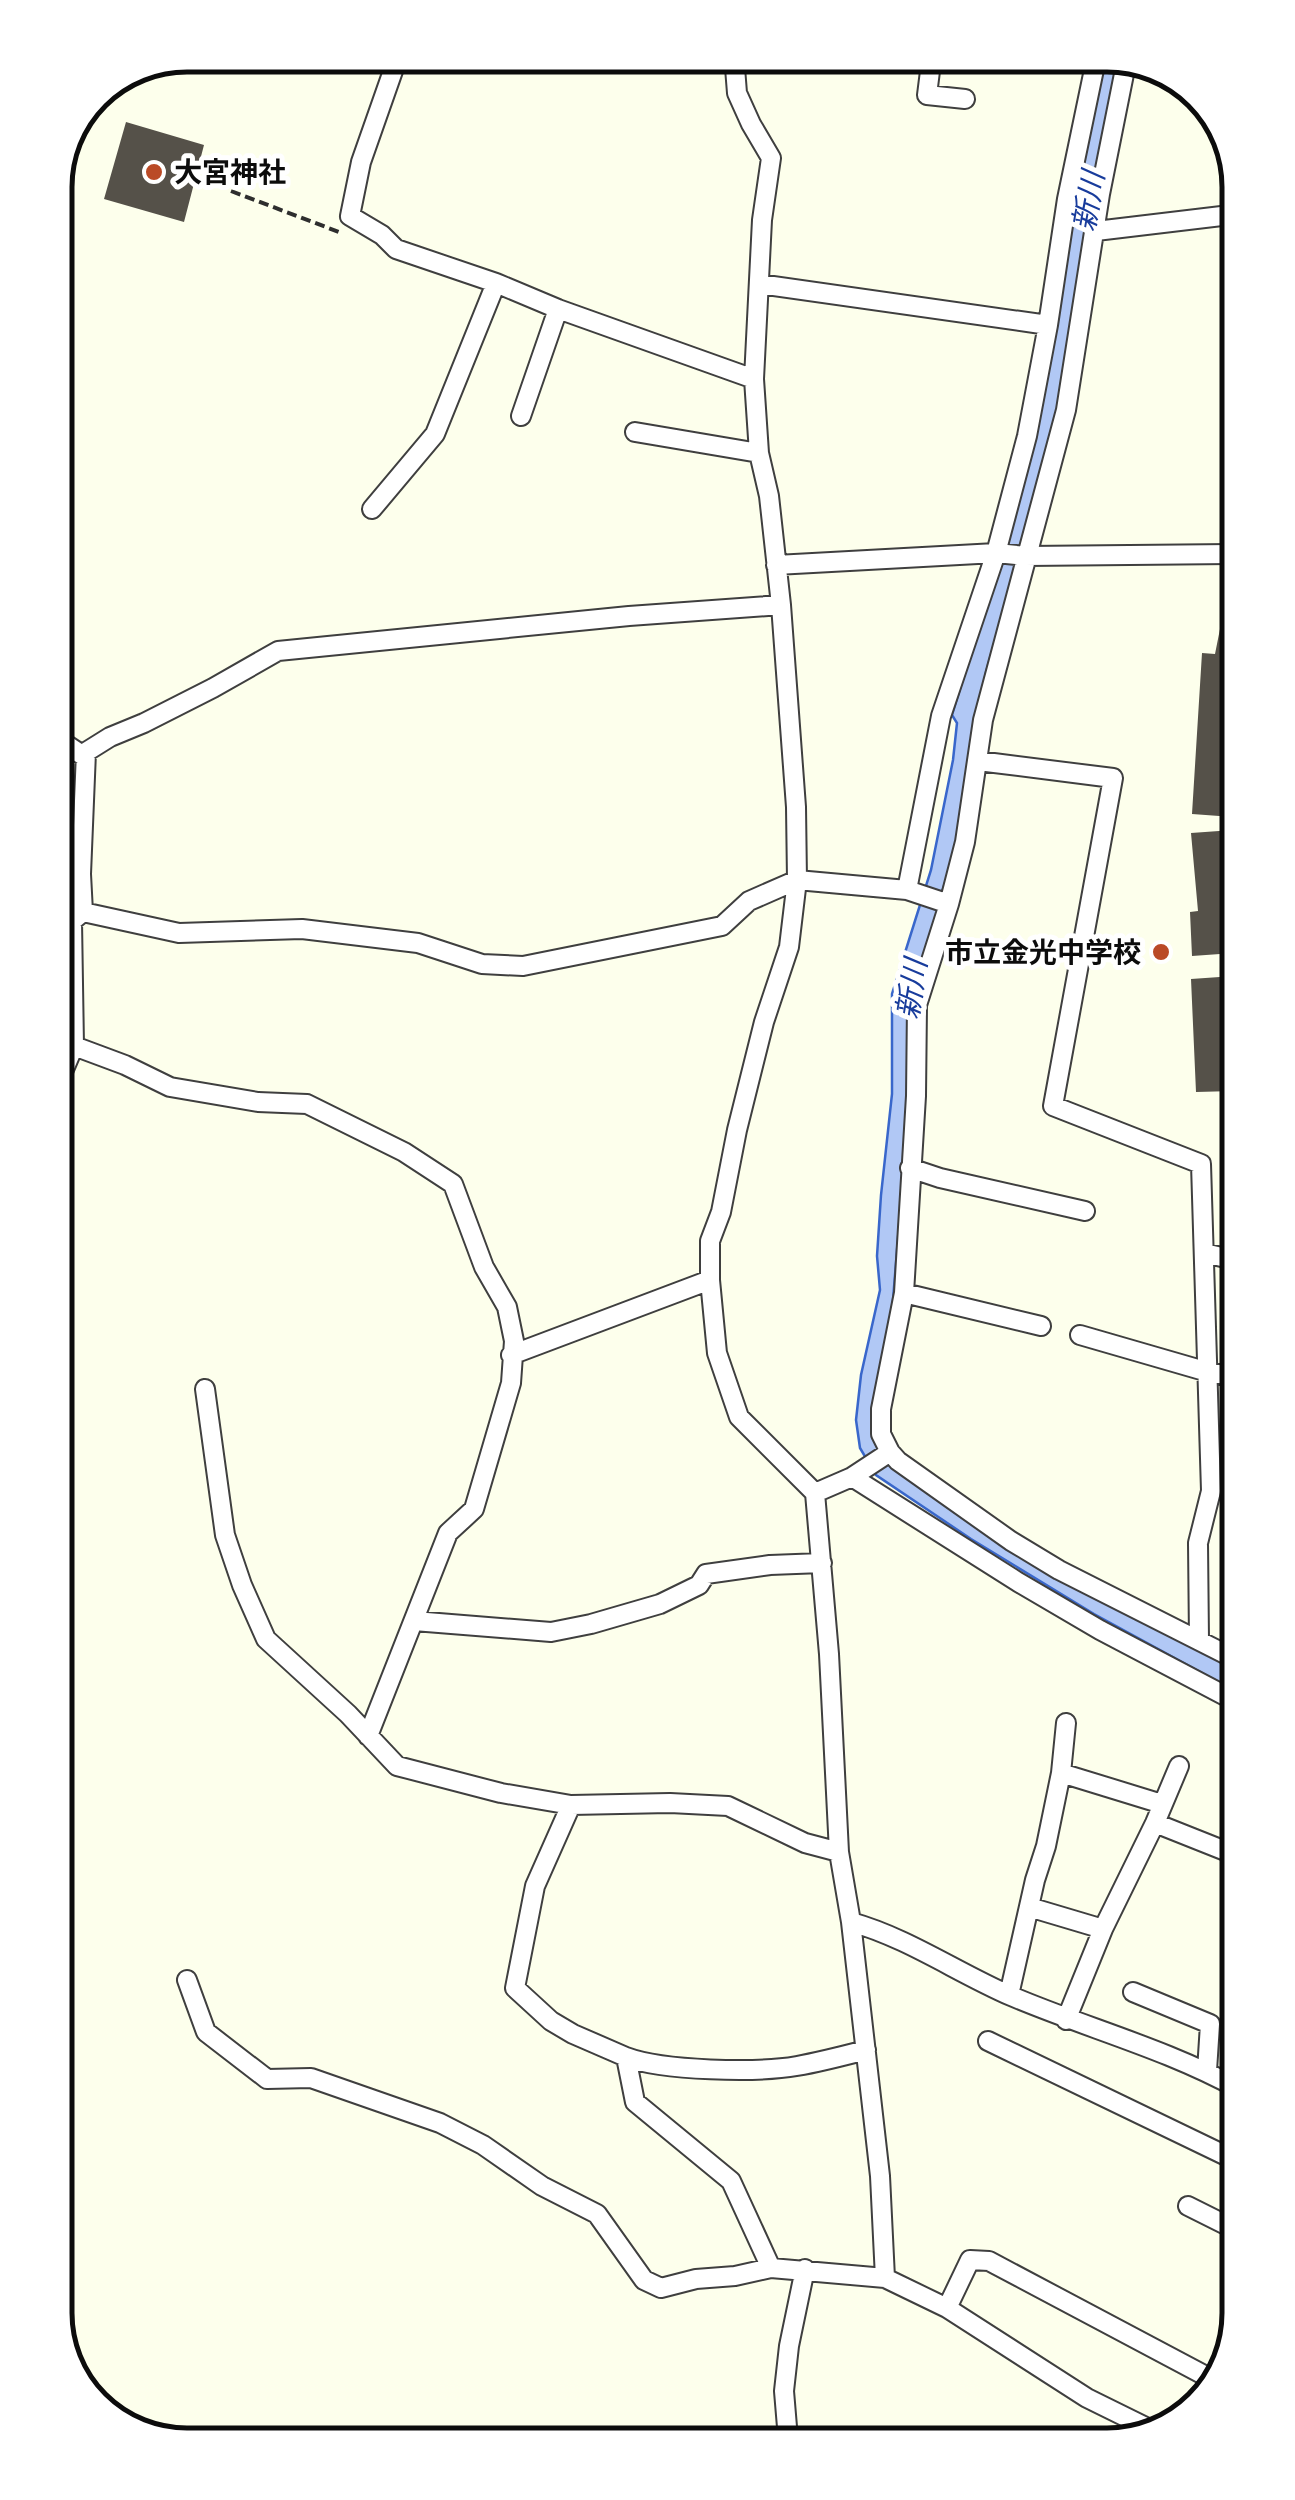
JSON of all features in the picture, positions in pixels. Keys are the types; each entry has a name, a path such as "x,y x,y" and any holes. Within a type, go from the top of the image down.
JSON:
{"street":[{"path":"393,72 362,162 350,216 396,249 754,380"},
{"path":"735,73 737,94 771,158 762,220 754,380 759,453 769,496 781,605 796,807 797,880 789,947 764,1022 721,1212 710,1242 710,1280 717,1354 739,1417 815,1493 829,1654 839,1852 880,2176 885,2278"},
{"path":"929,73 926,95 965,100"},
{"path":"907,890 940,716 996,553 1027,436 1067,198 1093,73"},
{"path":"1125,74 1100,194 1066,410 983,720 966,842 916,1005 916,1096 904,1293 880,1409 881,1434 898,1461 1011,1541 1059,1570 1222,1652"},
{"path":"1096,231 1222,216"},
{"path":"372,509 436,434 496,283"},
{"path":"759,284 1048,324"},
{"path":"521,416 558,308"},
{"path":"635,432 759,453"},
{"path":"776,564 996,553 1222,554"},
{"path":"73,911 81,874 86,752 214,688 278,650 781,605"},
{"path":"73,749 85,757"},
{"path":"978,761 1112,778 1052,1106 1201,1164 1211,1491 1198,1544 1199,1640"},
{"path":"73,918 179,932 302,930 418,943 482,964 523,966 722,926 749,901 797,880 907,890 949,904"},
{"path":"73,987 73,1049"},
{"path":"74,1046 170,1087 258,1102 308,1104 404,1152 453,1184 484,1266 507,1307 514,1341 511,1383 474,1509 448,1532 368,1736"},
{"path":"910,1168 1085,1211"},
{"path":"1204,1252 1222,1257"},
{"path":"512,1355 710,1280"},
{"path":"904,1293 1041,1326"},
{"path":"1080,1336 1222,1374"},
{"path":"205,1389 225,1535 266,1639 348,1714 397,1766 502,1793 571,1805 728,1806 805,1844 839,1852"},
{"path":"815,1493 852,1477 890,1452"},
{"path":"852,1477 1067,1610 1222,1694"},
{"path":"414,1621 551,1632 660,1604 699,1585 706,1574 770,1565 822,1564"},
{"path":"1009,1995 1046,1846 1061,1773 1066,1723"},
{"path":"1066,2020 1179,1766"},
{"path":"1061,1773 1162,1804"},
{"path":"571,1805 535,1886 515,1988 551,2022 639,2062 682,2068 794,2067 866,2050"},
{"path":"1156,1823 1222,1850"},
{"path":"1029,1907 1103,1930"},
{"path":"850,1922 905,1941 976,1981 1066,2020 1133,2041 1222,2079"},
{"path":"187,1980 206,2032 268,2079 312,2078 440,2123 483,2145 542,2186 597,2214 644,2280 660,2288 771,2268 885,2278 947,2308 1087,2398 1138,2423"},
{"path":"1133,1992 1210,2024 1207,2071"},
{"path":"988,2041 1222,2154"},
{"path":"626,2057 635,2102 731,2180 771,2268"},
{"path":"1188,2206 1222,2223"},
{"path":"947,2308 970,2260 989,2261 1203,2375"},
{"path":"787,2428 784,2391 805,2270"}],"path":[{"path":"231,191 346,235"}],"water":[{"name":"新川","path":"1100,73 1120,74 1059,415 986,672 973,732 958,843 941,895 907,1127 881,1448 1071,1583 1222,1661 1222,1684 1094,1614 971,1539 876,1475 860,1448 856,1420 861,1375 880,1290 877,1256 892,1094 892,994 931,870 953,760 957,723 952,715 1004,546"}],"building":[{"name":"大宮神社","path":"126,122 204,145 184,222 104,199"},
{"path":"1222,619 1222,816 1192,814 1202,653 1215,654"},
{"path":"1222,831 1222,954 1192,956 1190,912 1198,911 1191,833"},
{"path":"1222,977 1222,1091 1196,1092 1191,979"}],"place":[{"name":"大宮神社","path":"154,172"},
{"name":"市立金光中学校","path":"1161,952"}]}
